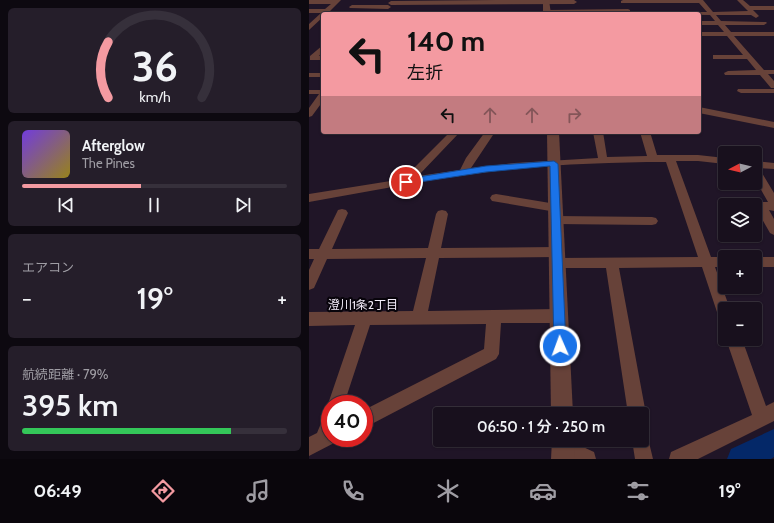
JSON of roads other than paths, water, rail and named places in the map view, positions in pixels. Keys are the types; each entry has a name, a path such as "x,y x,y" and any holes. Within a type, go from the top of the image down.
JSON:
{"street":[{"path":"740,0 753,13 765,21 774,32"},
{"path":"309,2 337,1"},
{"path":"325,12 337,1"},
{"path":"352,7 391,3 449,4 546,1 574,2"},
{"path":"546,1 547,12"},
{"path":"628,12 623,1 700,1 774,86"},
{"path":"384,12 391,3"},
{"path":"748,8 774,8"},
{"path":"309,11 321,13"},
{"path":"701,13 753,13"},
{"path":"309,28 312,22 321,15"},
{"path":"701,23 765,21"},
{"path":"701,34 774,32"},
{"path":"701,41 735,41"},
{"path":"321,49 313,58 321,58"},
{"path":"716,57 749,57"},
{"path":"727,72 774,72"},
{"path":"309,75 321,74"},
{"path":"741,91 774,90"},
{"path":"309,92 321,92"},
{"path":"309,113 321,98"},
{"path":"701,110 774,126"},
{"path":"406,182 453,134"},
{"path":"464,172 470,160 488,134"},
{"path":"553,134 562,407"},
{"path":"598,134 603,160"},
{"path":"646,134 653,159"},
{"path":"309,198 464,172 603,160 698,158 718,159"},
{"path":"670,159 721,302"},
{"path":"762,165 774,166"},
{"path":"762,182 774,202"},
{"path":"495,198 556,214 652,220"},
{"path":"774,207 760,205 774,230"},
{"path":"309,284 342,213"},
{"path":"419,318 442,214"},
{"path":"309,254 433,253 557,257 612,263 718,262"},
{"path":"762,262 774,262"},
{"path":"612,263 636,407"},
{"path":"309,319 559,316"},
{"path":"373,414 491,354 495,317"},
{"path":"339,395 365,318"},
{"path":"678,459 768,415 737,346"},
{"path":"642,447 644,459"},
{"path":"563,449 587,459"}],"waterway":[{"path":"741,459 774,443"}],"district":[{"name":"澄川1条2丁目","path":"363,304"}]}
